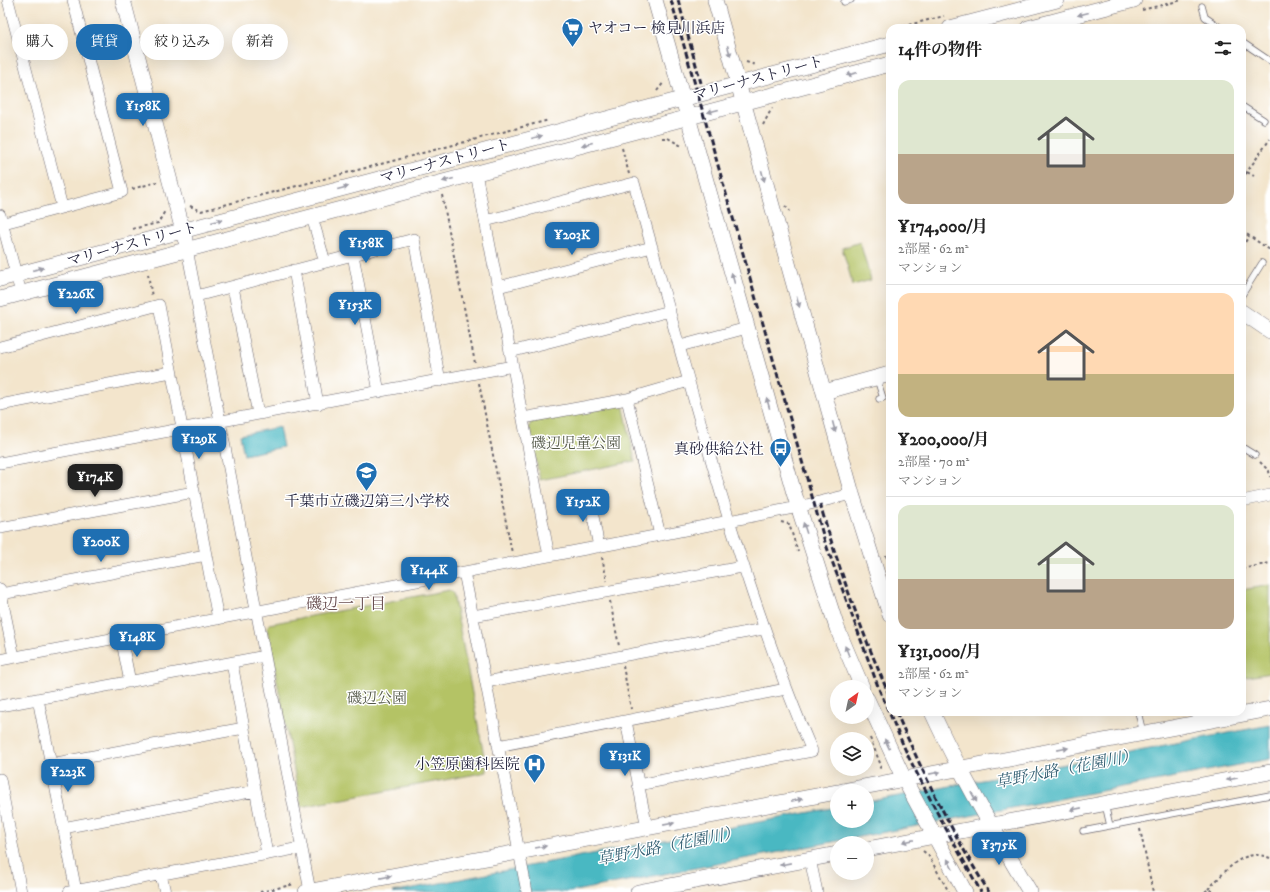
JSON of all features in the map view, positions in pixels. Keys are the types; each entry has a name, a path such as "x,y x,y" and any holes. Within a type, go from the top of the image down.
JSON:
{"street":[{"path":"8,0 62,207"},
{"path":"21,294 1,221 122,192 73,0"},
{"path":"124,0 187,249 257,612 300,848 305,888 520,851 830,793"},
{"path":"655,0 798,507 837,628 859,680"},
{"path":"714,0 852,494 886,602"},
{"path":"965,24 1057,0"},
{"path":"1040,24 1102,4 1139,8"},
{"name":"マリーナストリート","path":"0,279 886,45"},
{"name":"マリーナストリート","path":"0,299 886,65"},
{"path":"476,173 549,556"},
{"path":"485,220 634,183 742,567 786,689 812,751 638,785"},
{"path":"312,217 325,262"},
{"path":"196,296 414,239 440,381"},
{"path":"498,287 652,247"},
{"path":"353,255 379,392"},
{"path":"294,270 318,404"},
{"path":"233,287 258,414"},
{"path":"0,347 159,305 218,619"},
{"path":"510,352 670,311"},
{"path":"1246,317 1270,331"},
{"path":"680,346 747,328"},
{"path":"0,463 513,366"},
{"path":"0,406 171,372"},
{"path":"824,392 883,376"},
{"path":"523,418 627,399 689,381"},
{"path":"627,399 660,535"},
{"path":"0,528 194,492"},
{"path":"0,660 549,556 600,552 660,535 798,507 852,494"},
{"path":"1246,500 1270,495"},
{"path":"589,496 600,552"},
{"path":"14,657 0,591 206,555"},
{"path":"473,616 742,567"},
{"path":"464,572 527,892"},
{"path":"486,682 763,628"},
{"path":"121,637 130,682"},
{"path":"0,706 265,656"},
{"path":"232,663 267,854"},
{"path":"498,746 786,689"},
{"path":"38,699 63,828 72,891 300,848"},
{"path":"1246,714 1270,709"},
{"path":"874,713 904,779 965,892"},
{"path":"934,716 959,769 1030,892"},
{"path":"874,785 1234,716"},
{"path":"629,720 638,785 646,828"},
{"path":"51,764 244,728"},
{"path":"874,848 1270,772"},
{"path":"0,779 21,892"},
{"path":"63,828 255,791"},
{"path":"638,892 687,888 830,856"},
{"path":"810,860 817,892"},
{"path":"161,875 165,892"}],"lane":[{"path":"844,2 851,0"},
{"path":"1202,6 1205,17 1215,24"},
{"path":"1246,45 1270,61"},
{"path":"1246,109 1264,120"},
{"path":"1246,289 1262,263"},
{"path":"883,376 881,399 886,397"},
{"path":"1246,450 1254,455"},
{"path":"1139,716 1143,734"},
{"path":"1083,831 1270,796"},
{"path":"1105,803 1110,826"}],"path":[{"path":"651,93 661,88 665,78"},
{"path":"763,129 763,123 772,108 777,106"},
{"path":"187,201 189,206 201,211 552,119"},
{"path":"1254,176 1247,172 1270,139"},
{"path":"622,148 631,183"},
{"path":"122,192 158,182"},
{"path":"783,202 790,211"},
{"path":"1246,234 1270,250"},
{"path":"1246,241 1249,236"},
{"path":"148,272 154,307"},
{"path":"1254,455 1255,458 1264,465 1270,477"},
{"path":"775,523 782,522 788,524 798,553"},
{"path":"600,552 621,656 629,720"},
{"path":"1246,568 1270,563"},
{"path":"867,731 881,766 875,775"},
{"path":"1139,820 1153,892"},
{"path":"921,849 928,855 949,892"},
{"path":"1205,892 1241,857 1259,855 1270,858"},
{"path":"260,892 293,886 305,888"},
{"path":"1208,889 1214,892"}],"green space":[{"path":"860,242 871,280 853,285 842,248"},
{"name":"磯辺児童公園","path":"619,405 624,408 635,461 540,480 529,427 531,422"},
{"path":"1270,585 1270,673 1246,677 1246,589"},
{"name":"磯辺公園","path":"449,590 453,593 487,772 301,807 267,628 269,624"}],"water":[{"path":"279,427 283,447 244,455 240,435"},
{"name":"草野水路（花園川）","path":"1270,725 1270,759 864,836 830,836 830,842 569,892 393,892 830,808 830,828 874,828 874,801"}],"railway":[{"path":"671,0 825,542 886,705"},
{"path":"678,0 701,83"},
{"path":"820,504 852,602 886,688"},
{"path":"891,716 908,756 981,892"},
{"path":"898,716 939,804 989,892"}],"place":[{"name":"ヤオコー 検見川浜店","path":"573,48"},
{"name":"真砂供給公社","path":"780,468"},
{"name":"千葉市立磯辺第三小学校","path":"367,492"},
{"name":"小笠原歯科医院","path":"535,784"}],"district":[{"name":"磯辺一丁目","path":"346,603"}]}
